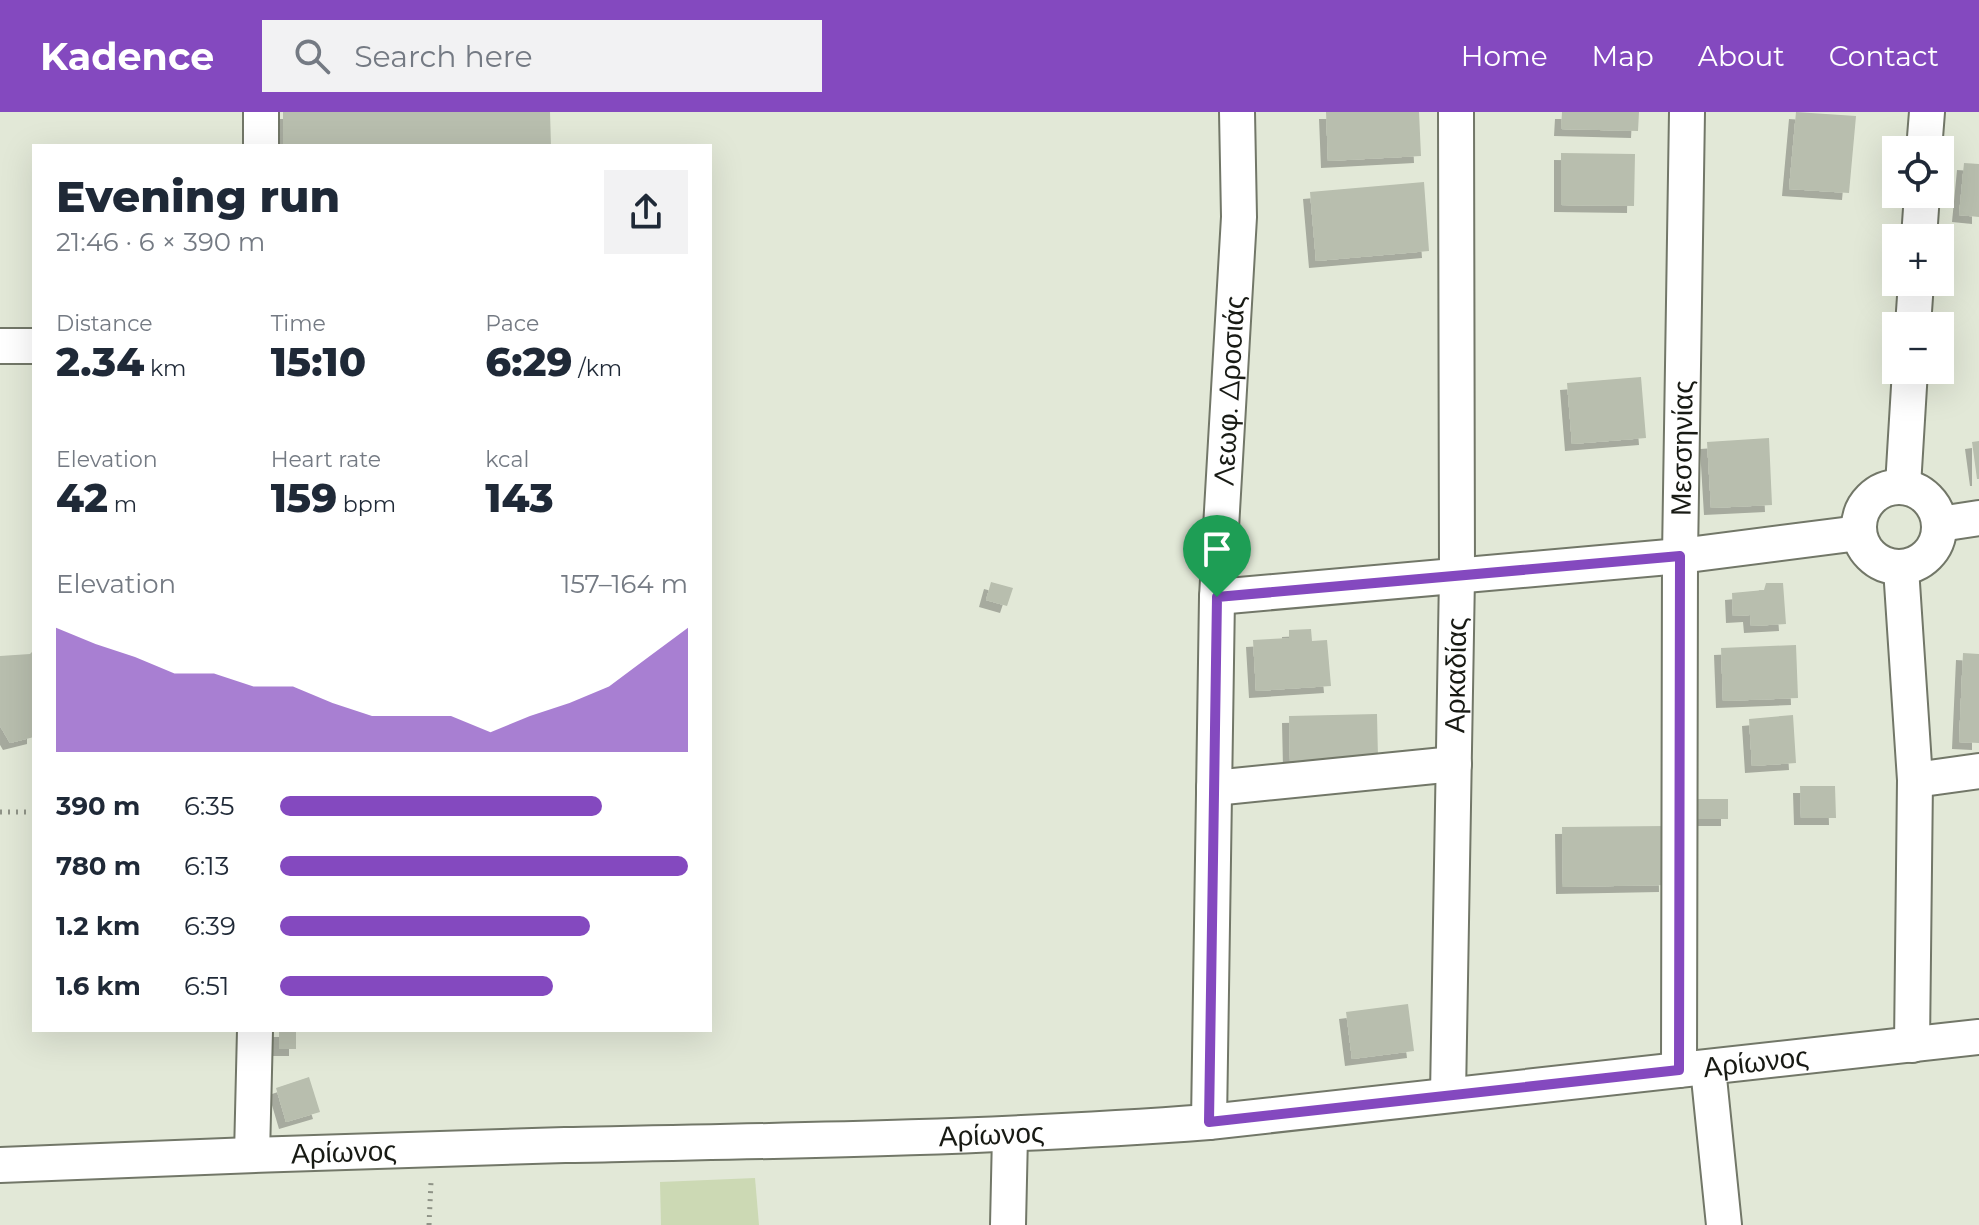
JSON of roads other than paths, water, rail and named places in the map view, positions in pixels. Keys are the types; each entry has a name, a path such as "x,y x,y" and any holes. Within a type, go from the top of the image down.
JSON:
{"street":[{"path":"261,112 261,144"},
{"name":"Λεωφ. Δροσιάς","path":"1209,1122 1217,597 1239,217 1237,112"},
{"name":"Αρκαδίας","path":"1448,1095 1457,576 1456,112"},
{"name":"Μεσσηνίας","path":"1687,112 1680,556 1693,1069 1724,1225"},
{"path":"1925,136 1927,112"},
{"path":"0,346 32,346"},
{"path":"1903,486 1909,384"},
{"path":"1903,486 1924,495 1932,503 1940,524 1934,549 1914,565 1901,568 1878,562 1862,545 1859,533 1863,509 1870,500 1879,492 1903,486"},
{"path":"1940,524 1979,518"},
{"path":"1217,597 1680,556 1859,533"},
{"path":"1901,568 1915,780 1912,1045"},
{"path":"1214,788 1454,764"},
{"path":"1915,780 1979,771"},
{"path":"252,1155 255,1032"},
{"name":"Αρίωνος","path":"0,1165 432,1149 1010,1135 1209,1122 1979,1037"},
{"path":"1008,1225 1010,1135"}]}
